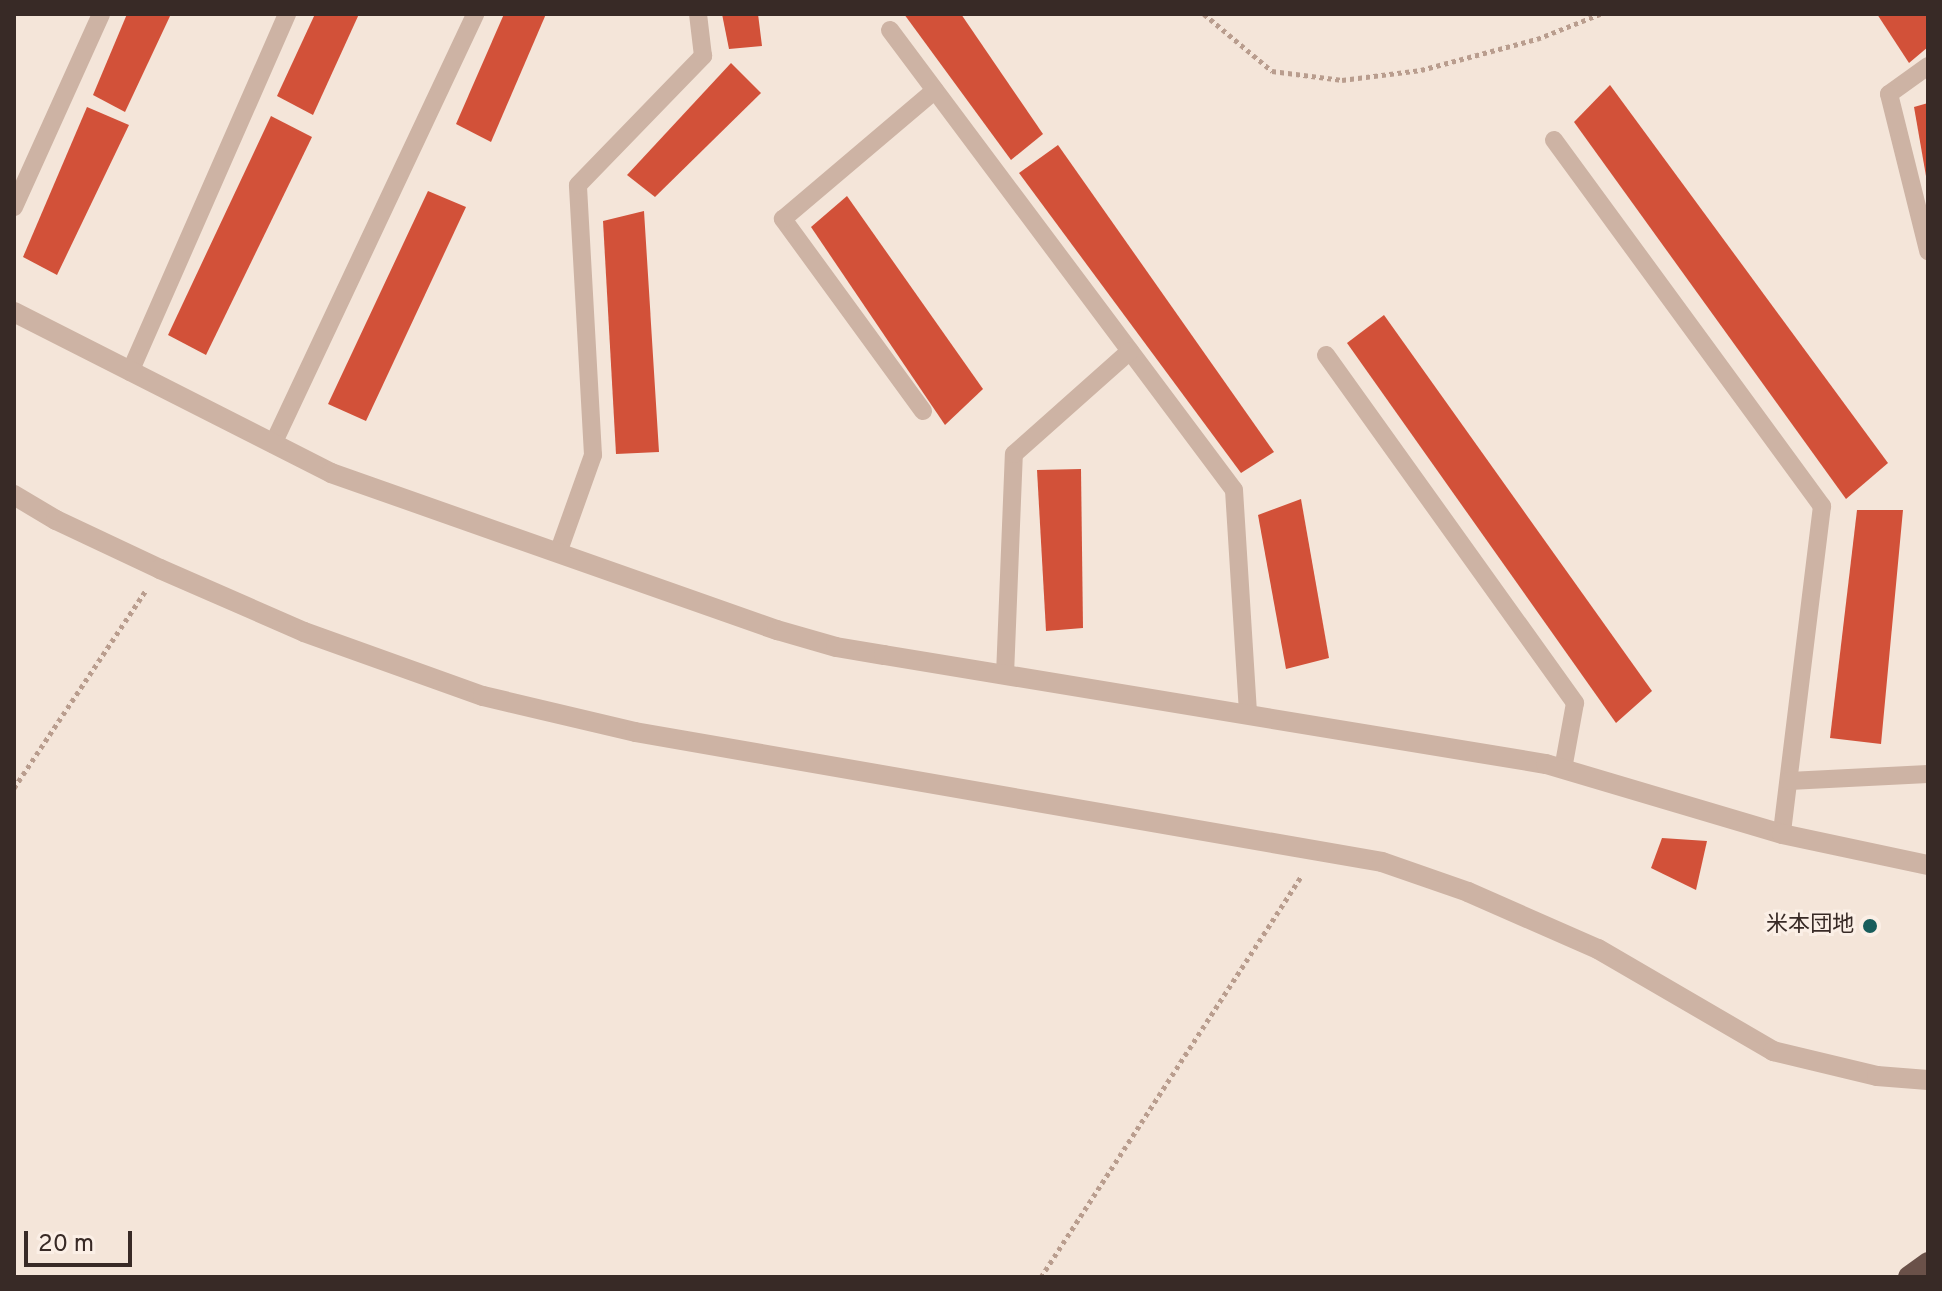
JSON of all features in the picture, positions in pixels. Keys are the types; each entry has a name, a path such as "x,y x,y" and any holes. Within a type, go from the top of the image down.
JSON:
{"highway":[{"path":"1909,1277 1928,1263"}],"street":[{"path":"14,312 331,473 777,630 836,647 1563,769 1782,834 1928,865"},
{"path":"14,495 56,520 304,632 483,696 635,732 1382,862 1468,892 1598,949 1773,1051 1877,1076 1928,1080"}],"lane":[{"path":"14,207 101,14"},
{"path":"130,372 287,14"},
{"path":"273,444 475,14"},
{"path":"558,553 593,455 578,185 703,56 698,14"},
{"path":"890,30 1234,490 1248,715"},
{"path":"1928,66 1889,94 1928,251"},
{"path":"923,411 783,219 935,90"},
{"path":"1554,140 1822,506 1782,834"},
{"path":"1005,675 1014,454 1130,351"},
{"path":"1326,355 1575,703 1563,769"},
{"path":"1789,781 1928,774"}],"path":[{"path":"1204,14 1272,71 1342,80 1421,70 1537,39 1600,14"},
{"path":"14,788 160,569"},
{"path":"1041,1277 1317,852"}],"building":[{"path":"127,14 171,14 125,112 93,95"},
{"path":"315,14 359,14 313,115 277,96"},
{"path":"504,14 546,14 491,142 456,124"},
{"path":"722,14 758,14 762,46 729,49"},
{"path":"904,14 961,14 1043,134 1011,160"},
{"path":"1877,14 1928,14 1928,47 1909,63"},
{"path":"731,63 761,93 655,197 627,175"},
{"path":"1610,85 1888,463 1846,499 1574,122"},
{"path":"1928,103 1928,175 1926,176 1914,107"},
{"path":"87,107 129,125 57,275 23,257"},
{"path":"271,116 312,137 206,355 168,335"},
{"path":"1058,145 1274,452 1241,473 1019,173"},
{"path":"428,191 466,207 366,421 328,404"},
{"path":"847,196 983,389 945,425 811,227"},
{"path":"644,211 659,452 616,454 603,221"},
{"path":"1384,315 1652,691 1616,723 1347,343"},
{"path":"1081,469 1083,628 1046,631 1037,470"},
{"path":"1301,499 1329,658 1286,669 1258,515"},
{"path":"1857,510 1903,510 1881,744 1830,738"},
{"path":"1662,838 1707,841 1696,890 1651,868"}],"place":[{"name":"米本団地","path":"1870,926"}]}
